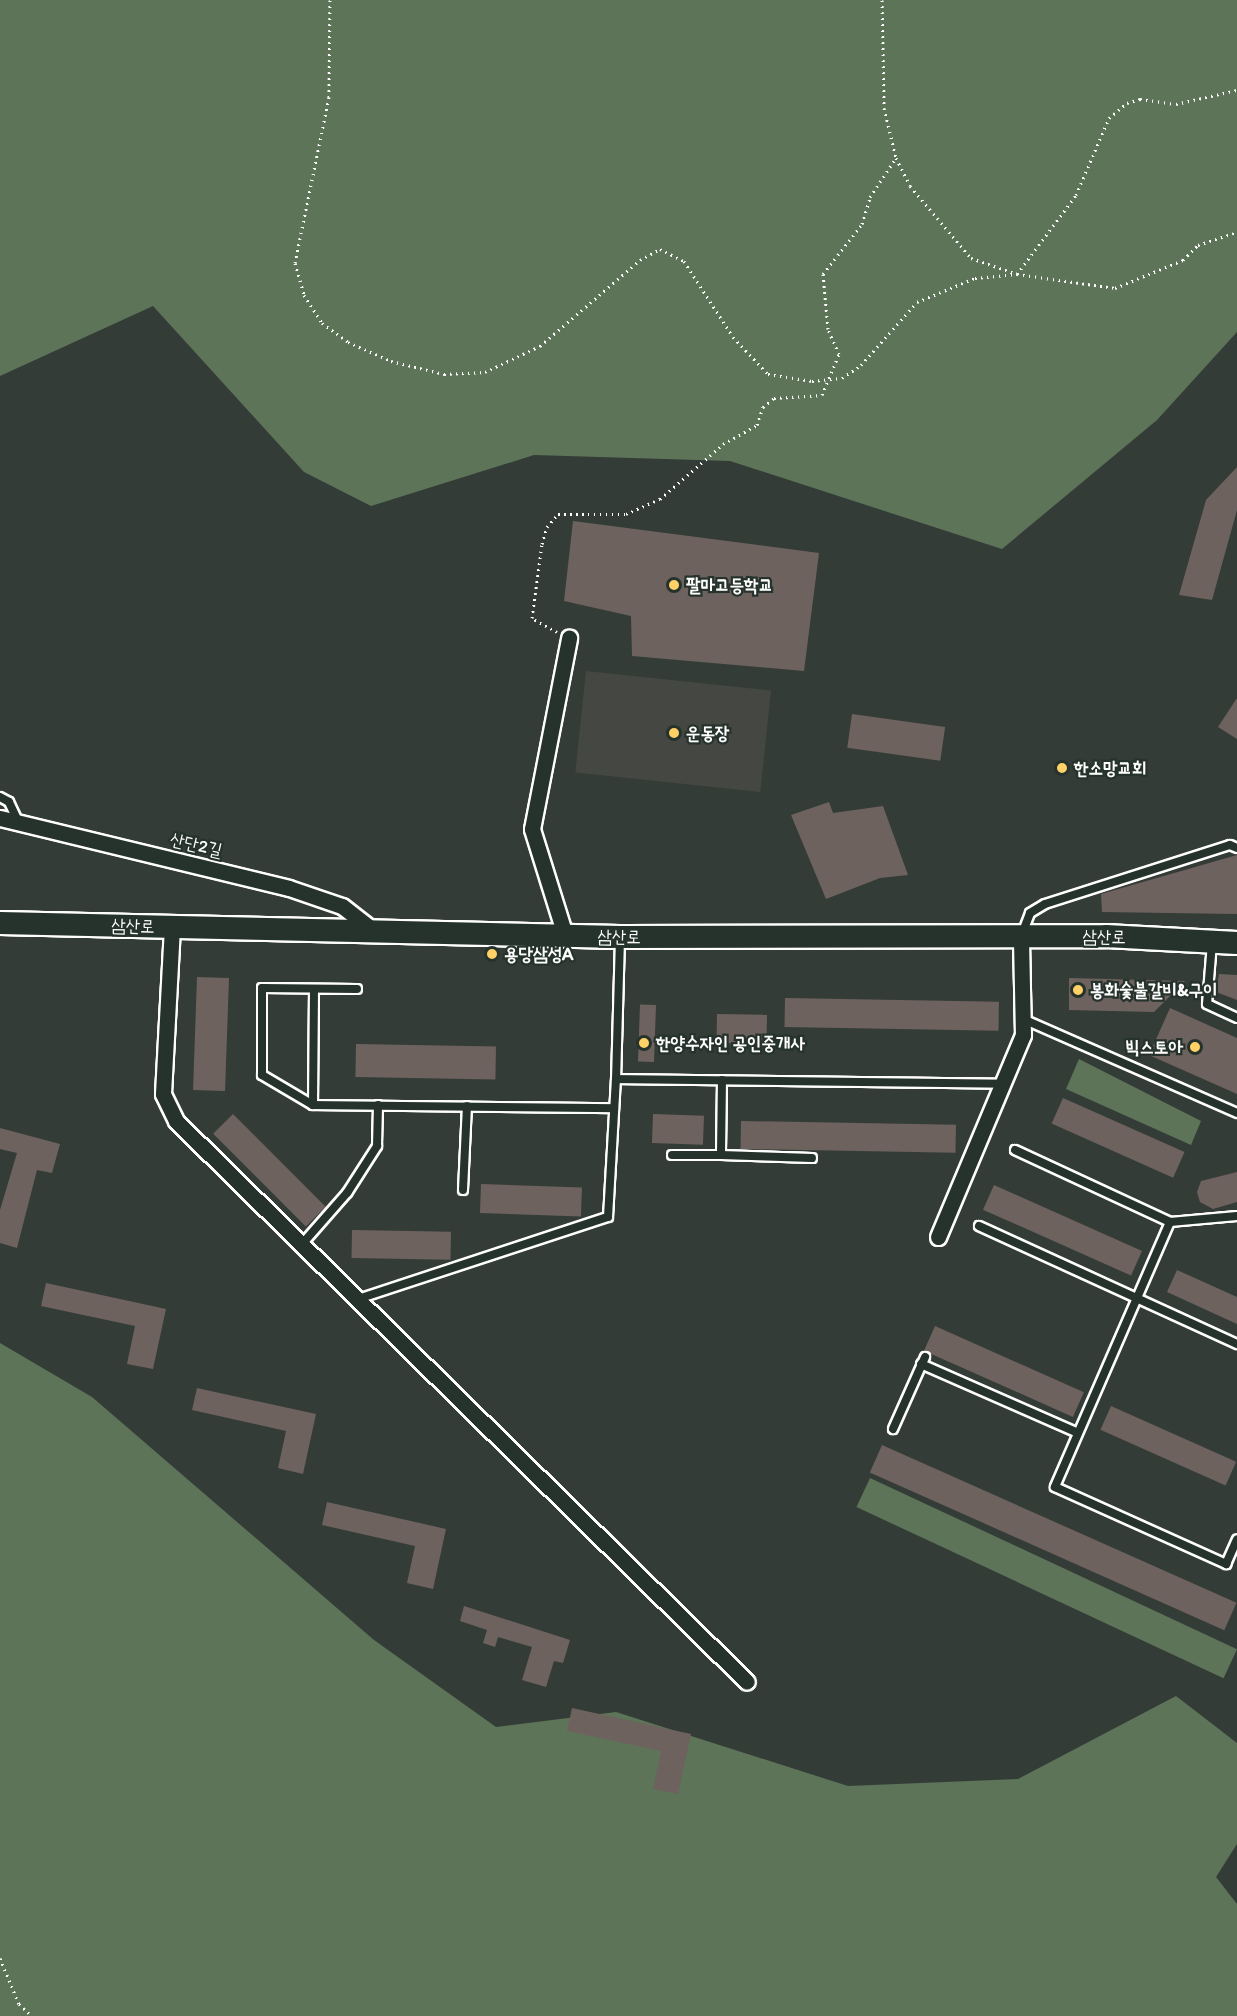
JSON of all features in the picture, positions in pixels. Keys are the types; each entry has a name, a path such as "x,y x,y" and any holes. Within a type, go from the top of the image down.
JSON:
{"main road":[{"name":"삼산로","path":"0,923 620,937 1021,936 1237,943"}],"street":[{"path":"565,935 532,829 568,638"},
{"name":"산단2길","path":"0,818 289,888 342,906 374,931"},
{"path":"172,927 163,1094 166,1107 747,1682"},
{"path":"938,1237 1023,1035 1021,936"}],"lane":[{"path":"0,797 9,802 18,822"},
{"path":"1021,936 1030,913 1045,904 1219,849 1237,848"},
{"path":"358,1299 608,1217 616,1078 620,937"},
{"path":"1212,942 1207,1004 1237,1018"},
{"path":"357,990 262,988 262,1075 313,1104 614,1108"},
{"path":"313,1104 314,989"},
{"path":"1023,1019 1237,1113"},
{"path":"616,1078 1002,1084"},
{"path":"721,1155 722,1080"},
{"path":"303,1243 347,1193 377,1146 378,1105"},
{"path":"463,1190 467,1106"},
{"path":"1015,1150 1170,1222 1237,1216"},
{"path":"672,1155 812,1158"},
{"path":"1170,1222 1055,1487 1226,1564 1237,1539"},
{"path":"979,1226 1237,1344"},
{"path":"893,1429 923,1361 1078,1433"}],"path":[{"path":"330,0 329,97 296,263 304,295 321,323 391,361 444,374 485,372 540,345 640,260 660,249 684,261 734,337 768,374 831,380 842,378 861,365 916,302 975,278 1017,274 1076,195 1109,118 1140,99 1176,104 1237,90"},
{"path":"882,0 884,108 897,158 910,186 971,258 1017,274 1115,288 1183,260 1198,245 1237,232"},
{"path":"568,638 532,618 542,544 547,527 558,514 626,514 660,499 723,444 757,425 763,407 774,398 822,395 831,380 839,354 828,329 823,274 862,224 870,197 897,158"},
{"path":"0,1958 19,2004 32,2016"}],"shaded area":[{"name":"운동장","path":"586,671 771,690 760,792 575,772"}],"green space":[{"path":"0,0 1237,0 1237,332 1157,420 1002,549 730,461 534,455 371,506 304,472 153,306 0,376"},
{"path":"1079,1059 1201,1121 1191,1145 1066,1089"},
{"path":"0,1343 92,1397 374,1640 496,1727 616,1712 848,1786 1018,1779 1176,1696 1237,1743 1237,1844 1216,1877 1237,1904 1237,2016 0,2016"},
{"path":"870,1478 1237,1649 1224,1678 856,1507"}],"building":[{"path":"1237,467 1237,510 1212,600 1179,595 1206,500"},
{"path":"573,521 819,553 804,671 632,656 631,616 564,601"},
{"path":"1237,698 1237,739 1218,727"},
{"path":"852,714 945,727 940,761 847,748"},
{"path":"829,802 833,813 883,806 908,875 880,878 826,899 791,815"},
{"path":"1237,855 1237,914 1102,912 1101,894"},
{"path":"1219,974 1237,975 1237,1000 1216,992"},
{"path":"197,977 229,978 225,1091 193,1090"},
{"path":"1069,978 1185,981 1154,1012 1069,1010"},
{"path":"785,998 999,1002 998,1031 784,1027"},
{"path":"640,1004 656,1005 654,1062 638,1061"},
{"name":"빅스토아","path":"1170,1008 1237,1038 1237,1094 1149,1055"},
{"path":"717,1014 767,1015 766,1044 716,1043"},
{"path":"356,1044 496,1046 495,1079 355,1077"},
{"path":"1063,1098 1185,1152 1173,1178 1052,1124"},
{"path":"233,1114 326,1207 306,1226 213,1134"},
{"path":"653,1114 704,1116 703,1145 652,1143"},
{"path":"741,1121 956,1125 955,1153 741,1149"},
{"path":"0,1128 60,1144 52,1173 37,1170 17,1248 0,1243 0,1210 17,1153 0,1149"},
{"path":"1237,1172 1237,1202 1213,1209 1200,1202 1197,1192 1201,1181"},
{"path":"481,1184 582,1188 581,1217 480,1213"},
{"path":"994,1185 1142,1251 1131,1276 983,1210"},
{"path":"352,1230 451,1232 450,1260 352,1258"},
{"path":"1177,1270 1237,1297 1237,1324 1167,1292"},
{"path":"46,1283 166,1309 153,1369 127,1364 135,1326 41,1306"},
{"path":"935,1326 1084,1392 1073,1417 924,1351"},
{"path":"197,1388 316,1414 303,1474 278,1468 286,1431 192,1410"},
{"path":"1111,1406 1236,1462 1226,1485 1100,1430"},
{"path":"882,1445 1236,1603 1224,1630 870,1472"},
{"path":"327,1502 446,1529 433,1589 407,1583 415,1546 322,1525"},
{"path":"464,1606 570,1640 563,1663 554,1661 546,1687 522,1680 532,1647 498,1637 495,1647 483,1643 487,1630 460,1621"},
{"path":"572,1708 691,1734 678,1794 653,1789 661,1751 567,1731"}],"place":[{"name":"팔마고등학교","path":"674,585"},
{"name":"운동장","path":"674,733"},
{"name":"한소망교회","path":"1062,768"},
{"name":"용당삼성A","path":"492,954"},
{"name":"봉화숯불갈비&구이","path":"1078,990"},
{"name":"한양수자인 공인중개사","path":"644,1043"},
{"name":"빅스토아","path":"1195,1047"}]}
